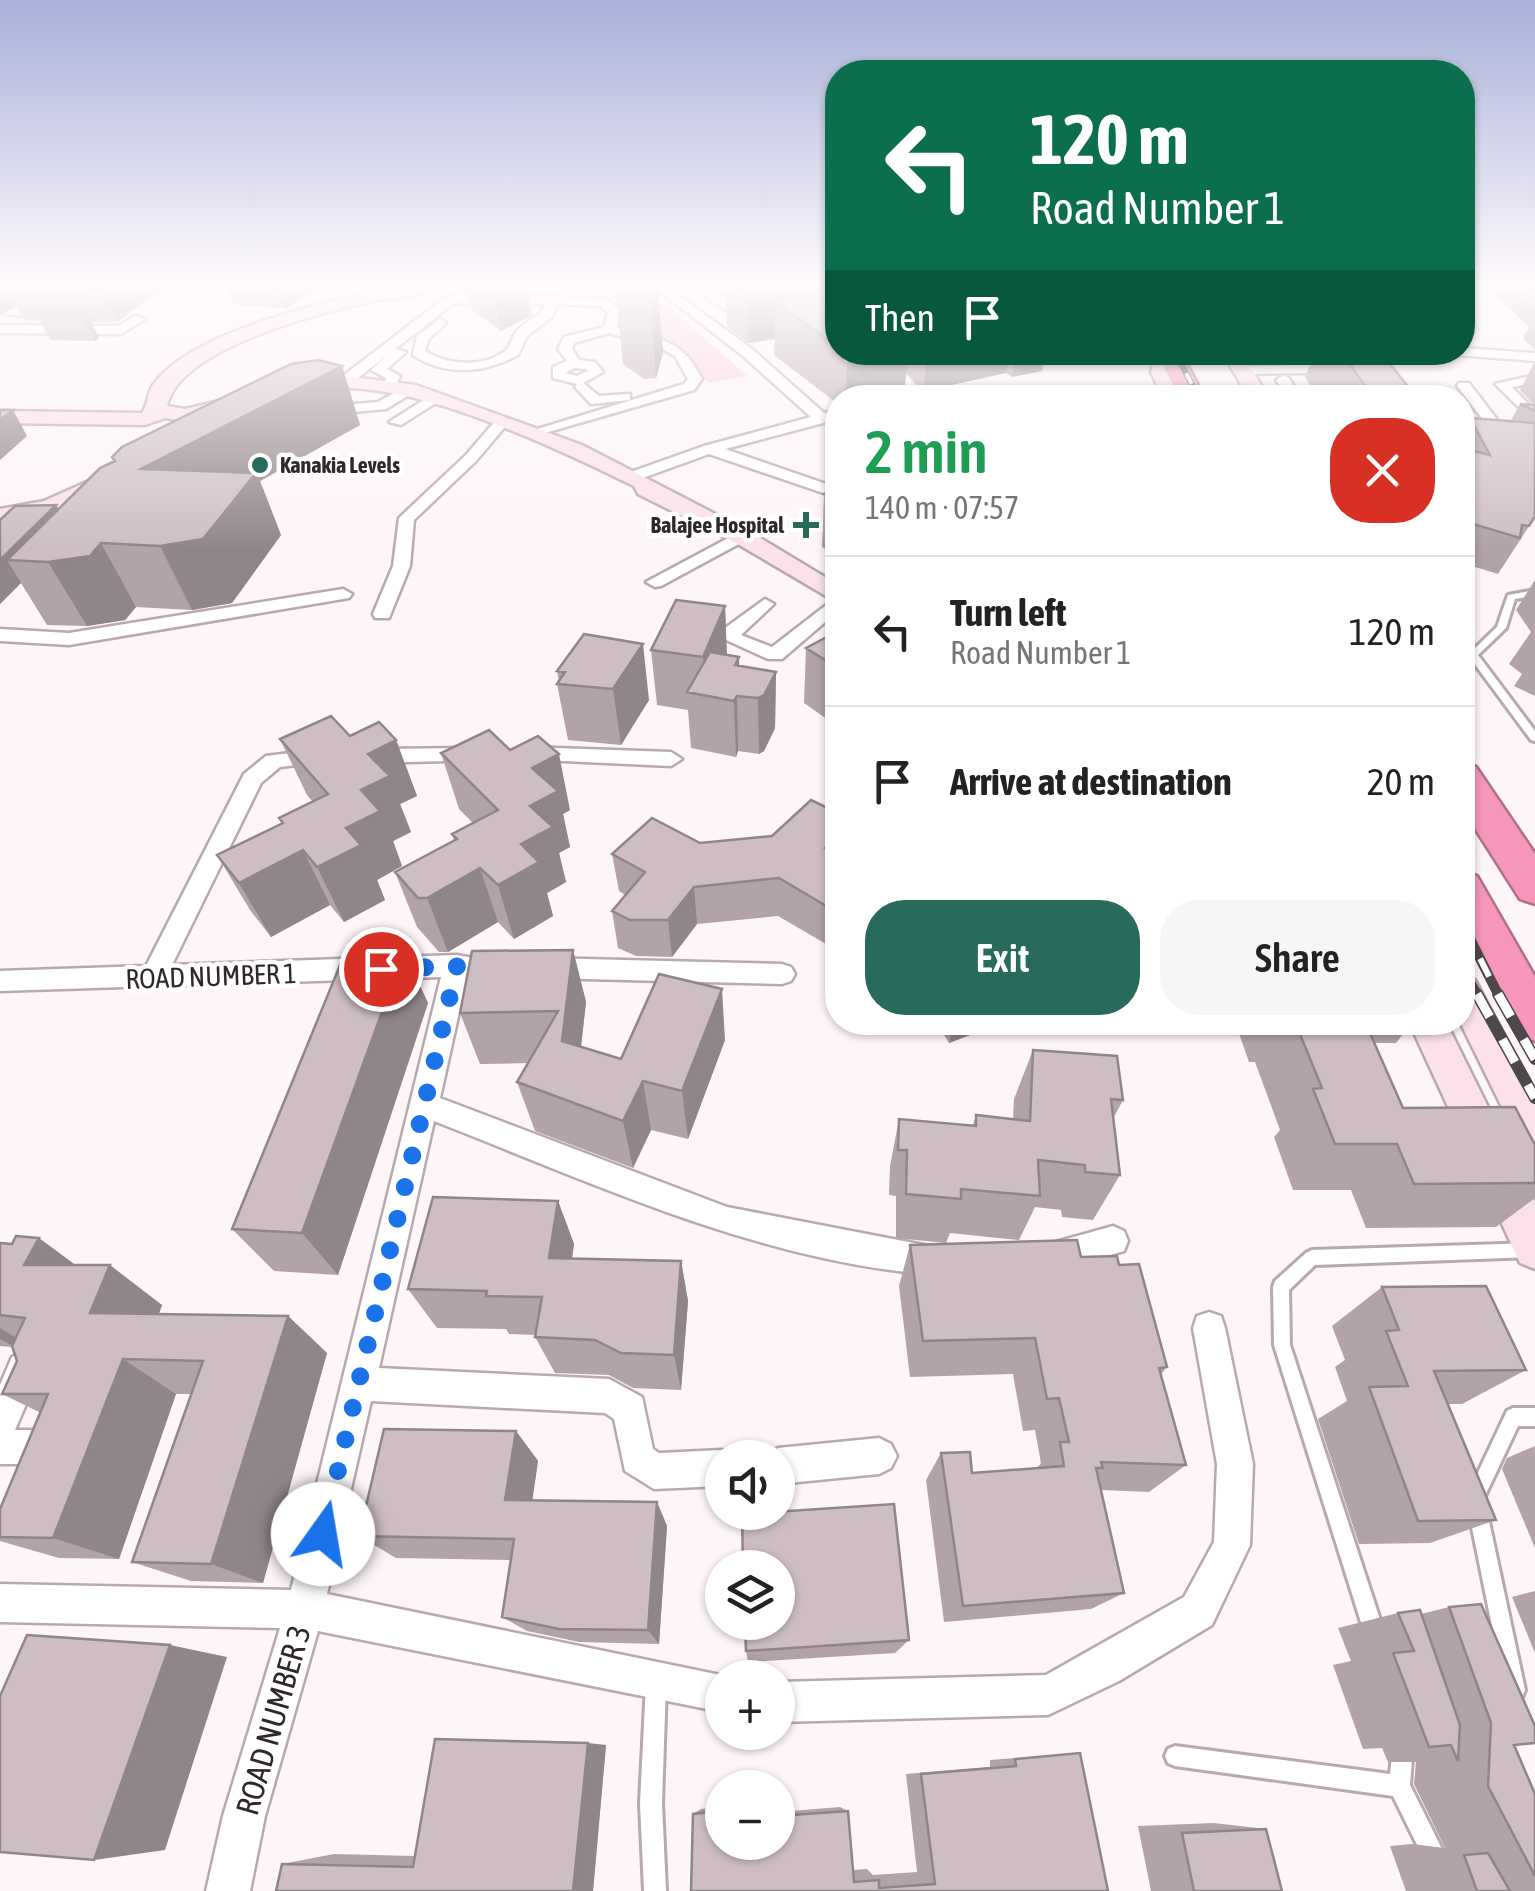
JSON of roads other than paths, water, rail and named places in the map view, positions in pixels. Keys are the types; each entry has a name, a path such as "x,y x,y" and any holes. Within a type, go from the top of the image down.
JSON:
{"highway":[{"path":"1475,796 1530,869"},
{"path":"1475,911 1535,1021"}],"street":[{"path":"152,426 157,396 176,374"},
{"path":"344,382 354,374"},
{"path":"389,374 415,391"},
{"path":"530,432 689,386 695,379 693,374"},
{"path":"775,374 825,413"},
{"path":"1535,379 1502,384 1535,419"},
{"path":"1283,380 1286,385"},
{"path":"0,425 108,422 152,426 184,414 344,382 415,391 530,432 825,574"},
{"path":"582,387 592,399 603,402 645,392 672,392"},
{"path":"306,413 368,408 415,391"},
{"path":"396,422 415,391"},
{"path":"1475,400 1498,430"},
{"path":"530,432 585,409"},
{"path":"0,417 60,422"},
{"path":"637,480 709,449 825,417"},
{"path":"382,614 402,564 406,546 402,528 406,518 472,458 491,430 502,422"},
{"path":"1480,433 1535,432"},
{"path":"709,449 825,489"},
{"path":"1,516 50,506 110,479 124,468"},
{"path":"50,506 82,514"},
{"path":"1,516 19,522 19,534"},
{"path":"656,582 748,535"},
{"path":"748,535 825,590"},
{"path":"0,635 69,639 344,594"},
{"path":"766,604 732,632 731,638 775,655 825,611"},
{"path":"152,978 252,779 274,761 311,756 568,754 671,758"},
{"name":"ROAD NUMBER 1","path":"0,981 457,966 782,974"},
{"name":"ROAD NUMBER 3","path":"228,1891 244,1816 305,1609 457,966"},
{"path":"1475,1015 1535,1133"},
{"path":"1434,1035 1522,1198 1535,1249"},
{"path":"425,1105 726,1221 870,1252 976,1263"},
{"path":"1024,1260 1112,1241"},
{"path":"795,1702 1048,1695 1105,1667 1198,1611 1232,1545 1235,1464 1209,1328"},
{"path":"0,1425 26,1364"},
{"path":"358,1384 609,1396 630,1409 637,1459 654,1471 705,1469"},
{"path":"21,1482 52,1412"},
{"path":"0,1447 37,1447"},
{"path":"795,1464 879,1456"},
{"path":"0,1603 305,1609 705,1688"}],"lane":[{"path":"1475,652 1500,628 1512,597 1535,592"},
{"path":"1475,657 1535,738"},
{"path":"1382,1656 1282,1345 1282,1287 1312,1258 1535,1249"},
{"path":"1518,1703 1475,1498 1513,1417 1535,1417"},
{"path":"655,1891 652,1803 656,1678"},
{"path":"1405,1729 1399,1786 1442,1874"},
{"path":"1176,1756 1399,1786"}],"railway":[{"path":"1187,374 1192,385"},
{"path":"1475,949 1499,996"},
{"path":"1475,991 1478,996"},
{"path":"1477,994 1535,1098"},
{"path":"1498,994 1535,1059"}],"place":[{"name":"Kanakia Levels","path":"260,465"},
{"name":"Balajee Hospital","path":"806,525"}]}
